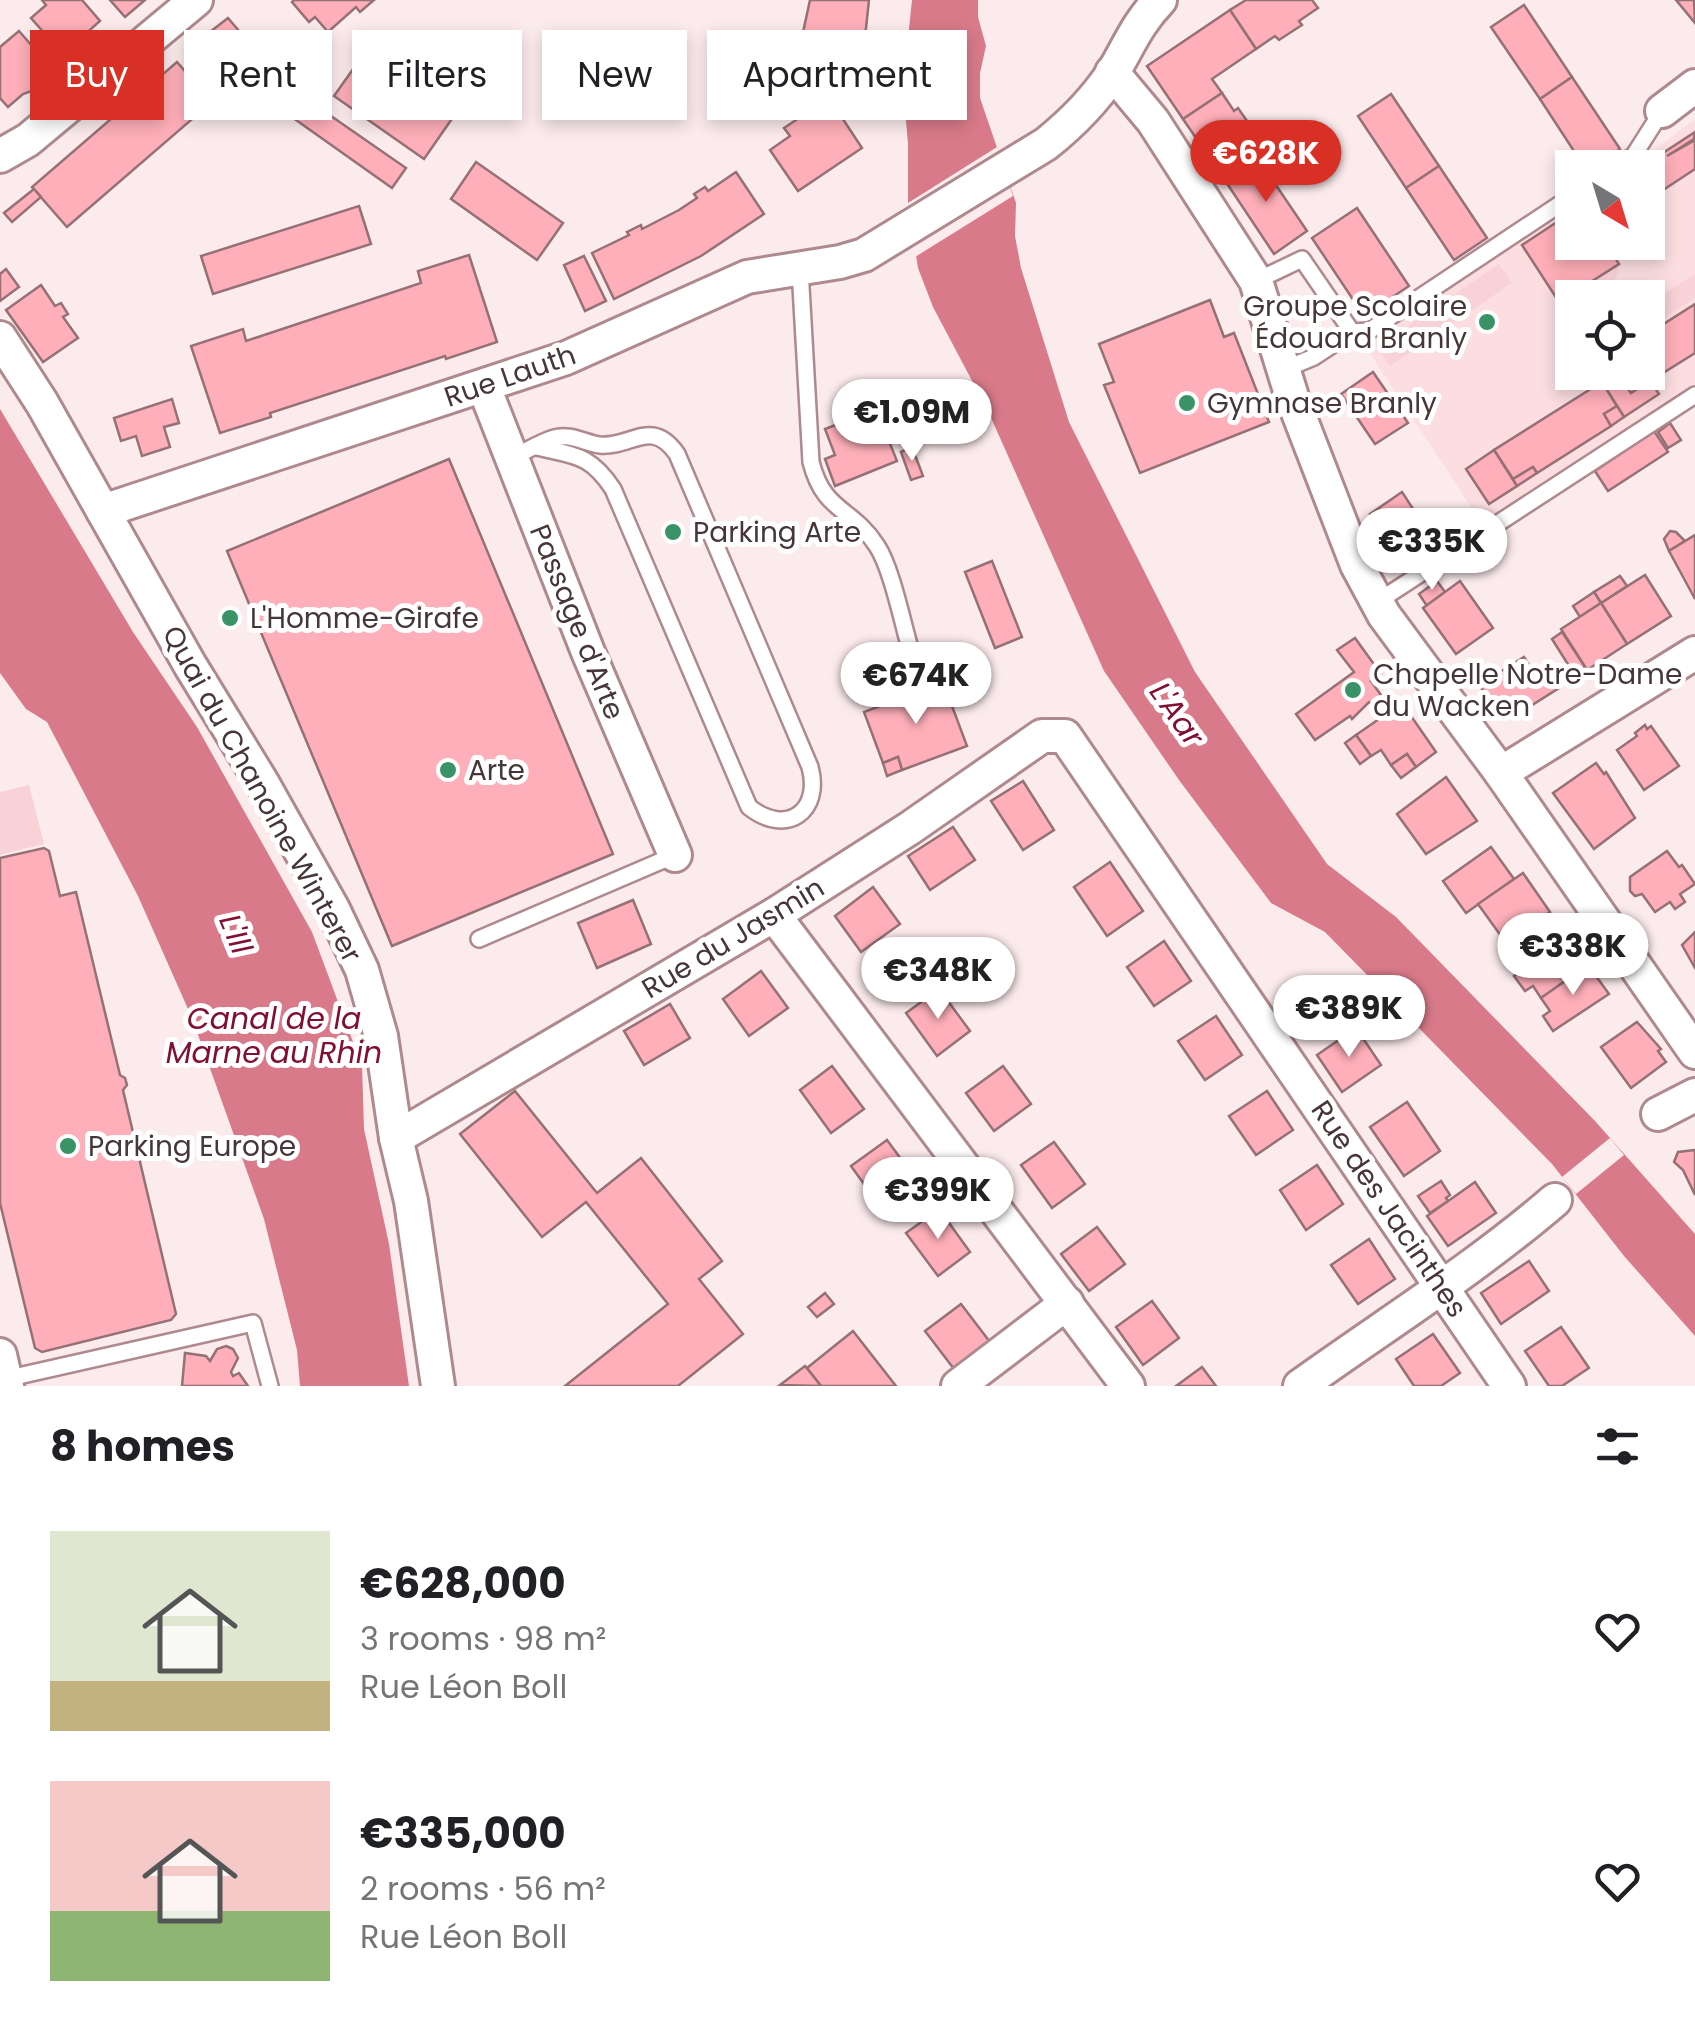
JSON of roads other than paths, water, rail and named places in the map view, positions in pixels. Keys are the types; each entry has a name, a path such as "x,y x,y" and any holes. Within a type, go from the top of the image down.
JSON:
{"street":[{"path":"1160,0 1138,23 1112,72 1153,121 1256,280 1292,397 1357,564 1377,602 1502,773 1695,1052"},
{"path":"0,156 28,140 192,1"},
{"name":"Rue Lauth","path":"102,510 566,358 747,278 864,255 910,230 1066,128 1097,95 1112,72"},
{"path":"1662,111 1695,86"},
{"name":"Quai du Chanoine Winterer","path":"0,338 272,799 362,970 381,1036 396,1138 411,1201 438,1386"},
{"name":"Passage d'Arte","path":"484,387 524,452 588,652 674,855"},
{"path":"1502,773 1695,653"},
{"name":"Rue du Jasmin","path":"396,1138 774,915 910,828 1042,736 1064,736"},
{"name":"Rue des Jacinthes","path":"1064,736 1509,1386"},
{"path":"774,915 1128,1386"},
{"path":"1658,1114 1695,1095"},
{"path":"1300,1386 1441,1284 1499,1248 1555,1200"},
{"path":"958,1386 1067,1303"}],"lane":[{"path":"1637,150 1662,111"},
{"path":"1285,369 1314,357 1352,332 1369,331 1555,207"},
{"path":"1256,280 1302,259 1352,332"},
{"path":"800,269 811,462 817,484 829,503 850,514 880,549 911,652"},
{"path":"1377,602 1695,395"},
{"path":"640,435 655,436 670,444 810,767 815,784 809,801 797,816 777,822 763,818 749,807 613,489 600,468 580,457 524,452 567,436 602,446 640,435"},
{"path":"480,939 674,855"},
{"path":"4,1373 253,1323 270,1386"}],"water":[{"name":"L'Aar","path":"912,0 978,0 986,46 980,98 1016,203 1015,236 1021,268 1069,422 1195,672 1327,864 1396,917 1595,1121 1695,1234 1695,1336 1624,1256 1552,1164 1325,932 1271,903 1104,671 988,411 933,307 918,268 908,203 906,120 967,120 967,30 909,30"},
{"name":"Canal de la Marne au Rhin","path":"0,409 133,632 197,727 312,932 362,1066 364,1129 389,1244 409,1386 300,1386 297,1350 264,1219 192,1018 138,896 47,722 26,709 0,673"}],"place":[{"name":"Groupe Scolaire Édouard Branly","path":"1487,322"},
{"name":"Gymnase Branly","path":"1187,403"},
{"name":"Parking Arte","path":"673,532"},
{"name":"L'Homme-Girafe","path":"230,618"},
{"name":"Chapelle Notre-Dame du Wacken","path":"1353,690"},
{"name":"Arte","path":"448,770"},
{"name":"Parking Europe","path":"68,1146"}],"water label":[{"name":"L'Ill","path":"236,934"}]}
